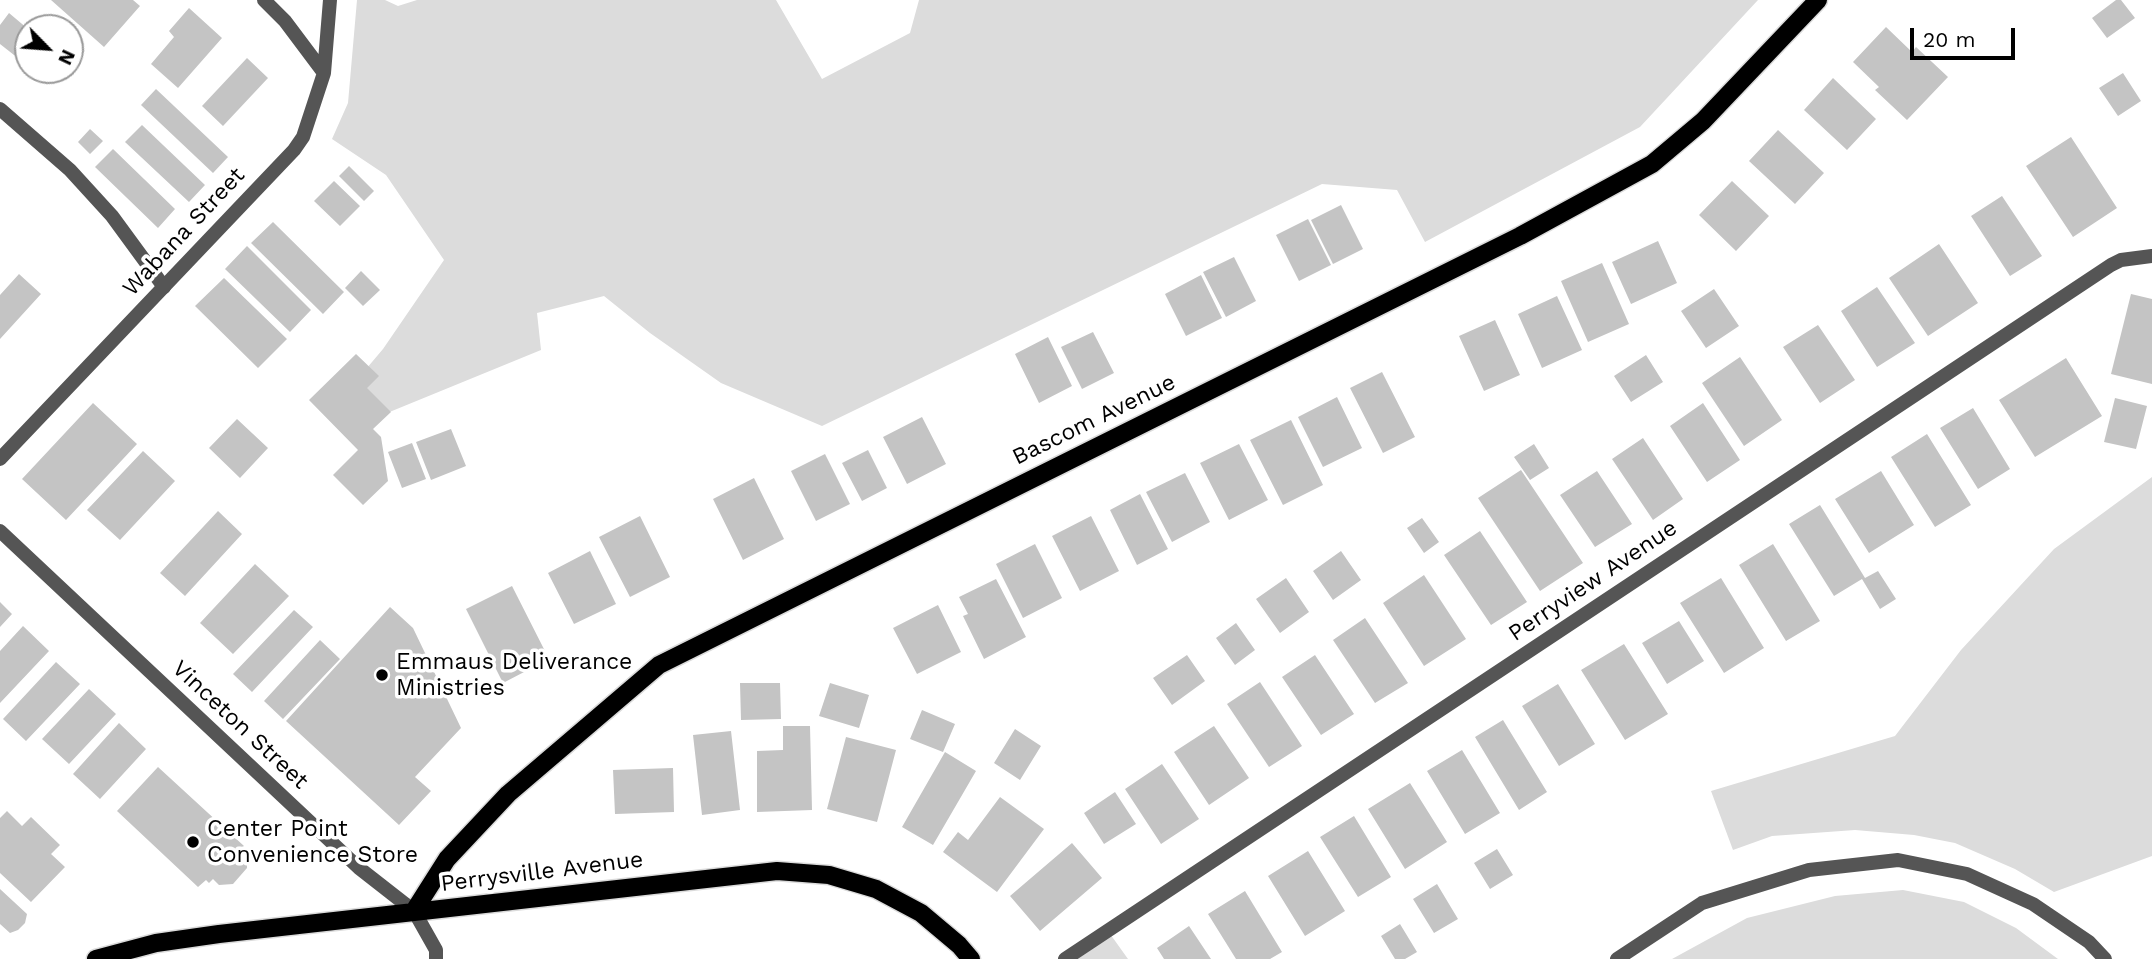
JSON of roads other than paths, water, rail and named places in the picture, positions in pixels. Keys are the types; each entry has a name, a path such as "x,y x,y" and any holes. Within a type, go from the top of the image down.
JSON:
{"main road":[{"name":"Bascom Avenue","path":"414,911 447,859 508,794 659,665 1509,242 1652,163 1703,121 1818,0"},
{"name":"Perrysville Avenue","path":"96,959 169,941 741,873 803,872 853,881 899,899 941,929 971,959"}],"street":[{"path":"264,0 285,21 324,73"},
{"name":"Wabana Street","path":"0,459 294,150 309,123 324,73 330,0"},
{"path":"0,109 71,170 112,216 164,287"},
{"name":"Perryview Avenue","path":"1065,959 2111,265 2121,260 2152,256"},
{"name":"Vinceton Street","path":"0,531 359,868 414,911 436,950 436,959"},
{"path":"1617,959 1702,903 1810,870 1898,860 1967,874 2033,904 2090,942 2105,959"}],"place":[{"name":"Emmaus Deliverance Ministries","path":"382,675"},
{"name":"Center Point Convenience Store","path":"193,842"}]}
